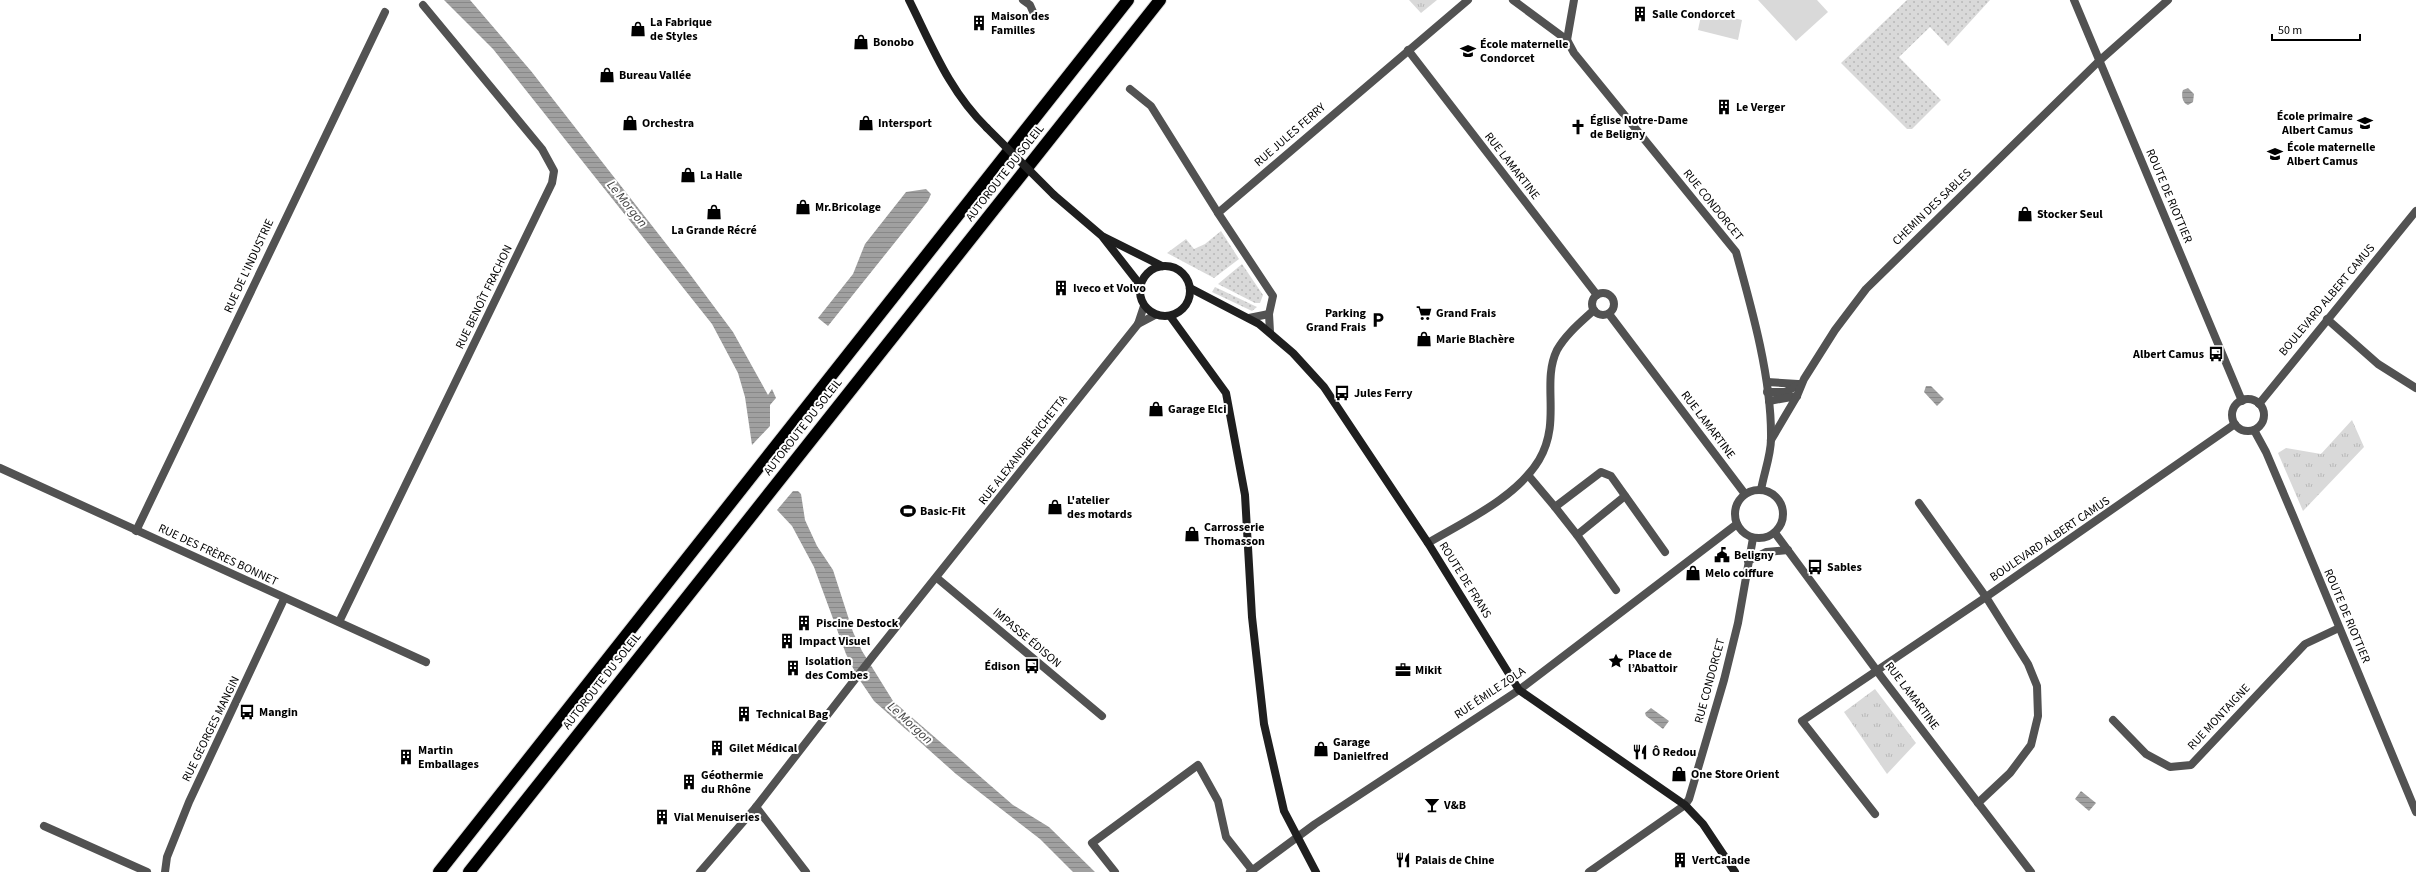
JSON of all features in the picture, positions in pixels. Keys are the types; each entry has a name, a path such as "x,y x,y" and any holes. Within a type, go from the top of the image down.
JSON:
{"highway":[{"name":"AUTOROUTE DU SOLEIL","path":"439,872 1128,0"},
{"name":"AUTOROUTE DU SOLEIL","path":"469,872 1160,0"}],"street":[{"path":"909,0 937,60 956,92 987,128 1054,195 1102,236 1140,286"},
{"path":"1024,0 1030,5 1034,14"},
{"name":"RUE JULES FERRY","path":"1218,213 1468,0"},
{"name":"RUE CONDORCET","path":"1513,0 1567,40 1574,53 1736,252 1746,288 1769,401 1771,440 1761,490"},
{"path":"1567,40 1574,0"},
{"name":"ROUTE DE RIOTTIER","path":"2074,0 2098,62 2242,401"},
{"name":"CHEMIN DES SABLES","path":"1771,440 1797,396 1801,384 1835,330 1866,290 2098,62 2168,0"},
{"name":"RUE BENOÎT FRACHON","path":"339,622 552,183 554,171 542,149 423,5"},
{"name":"RUE DE L'INDUSTRIE","path":"136,531 385,12"},
{"name":"RUE LAMARTINE","path":"1408,50 1597,295"},
{"path":"1130,89 1151,106 1218,213 1268,286 1273,296 1269,314 1270,332"},
{"name":"BOULEVARD ALBERT CAMUS","path":"2259,404 2416,211"},
{"path":"1102,236 1162,266 1170,267 1180,272 1188,281 1190,288 1188,301 1185,307 1170,316 1155,315 1144,306 1140,294 1140,286 1150,271 1162,266"},
{"name":"ROUTE DE FRANS","path":"1190,288 1250,318 1270,332 1293,353 1324,387 1428,544 1519,690 1685,805 1703,824 1734,872"},
{"path":"1604,294 1612,299 1614,305 1609,314 1599,314 1594,310 1592,304 1597,295 1604,294"},
{"name":"RUE ALEXANDRE RICHETTA","path":"700,872 756,807 873,656 937,578 1138,324 1144,306"},
{"path":"1428,544 1513,490 1528,475 1544,448 1551,425 1551,379 1553,362 1558,350 1567,336 1594,310"},
{"path":"1250,318 1269,314"},
{"name":"RUE LAMARTINE","path":"1609,314 1745,494"},
{"name":"RUE ALEXANDRE RICHETTA","path":"1138,324 1155,315"},
{"path":"1170,316 1226,393 1245,495 1252,617 1264,724 1284,810 1316,872"},
{"path":"2327,319 2378,364 2416,388"},
{"path":"1766,382 1801,384"},
{"path":"1768,392 1785,392 1801,384"},
{"path":"1769,401 1781,401 1797,396"},
{"path":"2251,400 2259,404 2262,408 2263,418 2258,427 2254,430 2243,430 2235,424 2233,411 2242,401 2251,400"},
{"name":"BOULEVARD ALBERT CAMUS","path":"1875,814 1802,721 1986,597 2235,424"},
{"name":"ROUTE DE RIOTTIER","path":"2254,430 2266,452 2416,812"},
{"name":"RUE DES FRÈRES BONNET","path":"0,468 284,599 339,622 426,662"},
{"path":"1555,506 1601,472 1611,476 1665,552"},
{"path":"1528,475 1555,506 1616,590"},
{"path":"1761,490 1772,494 1781,503 1784,519 1775,533 1761,539 1746,535 1737,524 1735,511 1740,499 1745,494 1761,490"},
{"path":"1577,535 1625,496"},
{"path":"1919,503 1986,597 2028,664 2037,686 2038,716 2030,745 2010,773 1978,803"},
{"name":"RUE ÉMILE ZOLA","path":"1251,871 1298,837 1519,690 1737,524"},
{"name":"RUE LAMARTINE","path":"1775,533 2031,872"},
{"name":"RUE CONDORCET","path":"1685,805 1692,789 1724,680 1738,623 1753,538"},
{"path":"1748,561 1766,552 1788,550"},
{"name":"IMPASSE ÉDISON","path":"937,578 1102,716"},
{"name":"RUE GEORGES MANGIN","path":"165,872 167,856 189,802 284,599"},
{"name":"RUE MONTAIGNE","path":"2113,720 2146,754 2170,768 2191,765 2305,644 2339,628"},
{"path":"1115,872 1092,843 1198,765 1218,800 1226,837 1251,871"},
{"path":"1589,872 1685,805"},
{"path":"756,807 806,872"},
{"path":"44,826 148,872"}],"green space":[{"path":"1409,0 1437,0 1421,13"},
{"path":"1758,0 1817,0 1828,12 1796,41"},
{"path":"1907,0 1990,0 1948,46 1930,27 1899,57 1941,100 1912,129 1907,129 1841,63"},
{"path":"1702,11 1742,20 1738,40 1698,30"},
{"path":"1221,231 1239,259 1214,278 1167,253 1186,239 1194,249 1205,244"},
{"path":"1242,264 1263,295 1260,303 1255,303 1218,284"},
{"path":"1215,287 1257,307 1252,311 1212,292"},
{"path":"2352,420 2364,447 2303,511 2278,453 2286,448 2321,454"},
{"path":"1875,689 1916,743 1887,774 1844,712"}],"water":[{"name":"Le Morgon","path":"444,0 470,0 531,71 689,273 733,332 768,395 772,389 776,398 770,405 770,426 752,445 745,397 738,373 712,324 493,49"},
{"path":"2188,88 2194,94 2193,102 2188,105 2183,100 2182,94 2183,90"},
{"path":"926,189 931,194 928,201 828,326 818,318 853,274 865,244 906,192"},
{"path":"1926,386 1931,386 1944,399 1937,406 1924,392"},
{"name":"Le Morgon","path":"793,491 798,491 801,494 805,520 817,546 833,570 853,632 862,651 893,701 1013,805 1049,827 1095,872 1073,872 1040,839 956,774 874,701 857,676 846,654 814,567 792,526 777,510"},
{"path":"1651,708 1669,721 1663,729 1646,716 1645,713"},
{"path":"2081,791 2096,803 2089,811 2075,799"}],"place":[{"name":"Salle Condorcet","path":"1640,14"},
{"name":"Maison des Familles","path":"979,23"},
{"name":"La Fabrique de Styles","path":"638,29"},
{"name":"Bonobo","path":"861,42"},
{"name":"École maternelle Condorcet","path":"1468,51"},
{"name":"Bureau Vallée","path":"607,75"},
{"name":"Le Verger","path":"1724,107"},
{"name":"Orchestra","path":"630,123"},
{"name":"Intersport","path":"866,123"},
{"name":"École primaire Albert Camus","path":"2365,123"},
{"name":"Église Notre-Dame de Beligny","path":"1578,127"},
{"name":"École maternelle Albert Camus","path":"2275,154"},
{"name":"La Halle","path":"688,175"},
{"name":"Mr.Bricolage","path":"803,207"},
{"name":"La Grande Récré","path":"714,212"},
{"name":"Stocker Seul","path":"2025,214"},
{"name":"Iveco et Volvo","path":"1061,288"},
{"name":"Grand Frais","path":"1424,313"},
{"name":"Parking Grand Frais","path":"1378,320"},
{"name":"Marie Blachère","path":"1424,339"},
{"name":"Albert Camus","path":"2216,354"},
{"name":"Jules Ferry","path":"1342,393"},
{"name":"Garage Elci","path":"1156,409"},
{"name":"L'atelier des motards","path":"1055,507"},
{"name":"Basic-Fit","path":"908,511"},
{"name":"Carrosserie Thomasson","path":"1192,534"},
{"name":"Beligny","path":"1722,555"},
{"name":"Sables","path":"1815,567"},
{"name":"Melo coiffure","path":"1693,573"},
{"name":"Piscine Destock","path":"804,623"},
{"name":"Impact Visuel","path":"787,641"},
{"name":"Place de l’Abattoir","path":"1616,661"},
{"name":"Édison","path":"1032,666"},
{"name":"Isolation des Combes","path":"793,668"},
{"name":"Mikit","path":"1403,670"},
{"name":"Mangin","path":"247,712"},
{"name":"Technical Bag","path":"744,714"},
{"name":"Gilet Médical","path":"717,748"},
{"name":"Garage Danielfred","path":"1321,749"},
{"name":"Ô Redou","path":"1640,752"},
{"name":"Martin Emballages","path":"406,757"},
{"name":"One Store Orient","path":"1679,774"},
{"name":"Géothermie du Rhône","path":"689,782"},
{"name":"V&B","path":"1432,805"},
{"name":"Vial Menuiseries","path":"662,817"},
{"name":"Palais de Chine","path":"1403,860"},
{"name":"VertCalade","path":"1680,860"}]}
